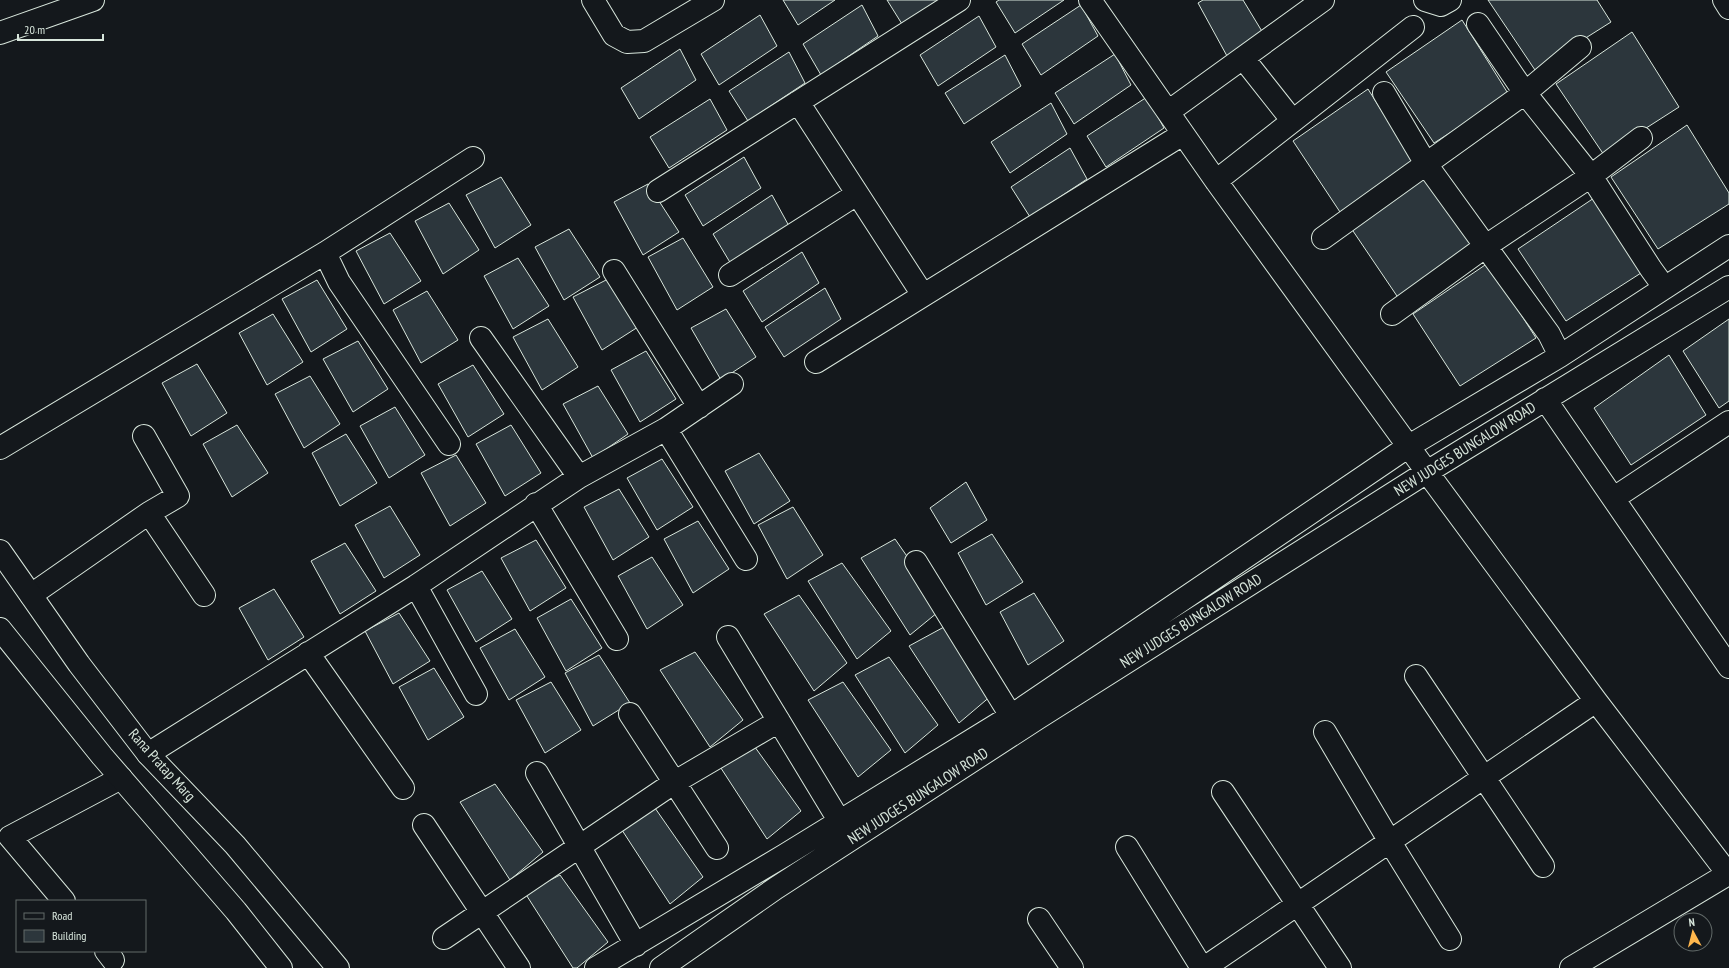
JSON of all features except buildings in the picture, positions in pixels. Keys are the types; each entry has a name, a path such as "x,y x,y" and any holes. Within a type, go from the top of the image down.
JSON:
{"street":[{"path":"0,33 93,0"},
{"path":"593,0 614,35 627,42 644,41 713,0"},
{"path":"658,191 959,0"},
{"path":"1090,0 1216,181 1427,472 1596,701 1728,874 1571,968"},
{"path":"1168,112 1323,0"},
{"path":"1425,0 1441,5 1450,0"},
{"path":"1724,0 1729,8"},
{"path":"1478,24 1525,93 1591,176 1664,287"},
{"path":"1216,181 1292,120 1413,27"},
{"path":"1323,238 1525,93 1580,47"},
{"path":"1243,58 1292,120"},
{"path":"1384,93 1426,164 1549,334 1560,356"},
{"path":"798,102 923,296"},
{"path":"816,362 1183,134"},
{"path":"1392,314 1486,246 1591,176 1641,138"},
{"path":"0,448 325,253 473,158"},
{"path":"730,275 857,194"},
{"path":"596,968 840,822 1010,716 1409,446 1560,356 1729,246"},
{"path":"325,253 339,282 449,444"},
{"path":"614,271 699,407"},
{"name":"NEW JUDGES BUNGALOW ROAD","path":"661,968 776,888 973,760 1427,472 1729,287"},
{"path":"481,338 579,477"},
{"path":"148,754 416,586 536,504 579,477 666,429 732,384"},
{"path":"1546,399 1729,667"},
{"path":"1614,498 1729,422"},
{"path":"666,429 746,559"},
{"path":"31,595 149,513 178,496 144,436"},
{"path":"536,504 617,639"},
{"path":"149,513 204,595"},
{"name":"Rana Pratap Marg","path":"0,551 79,664 148,754 235,845 338,968"},
{"path":"916,562 1010,716"},
{"path":"416,586 476,694"},
{"path":"0,629 121,778 236,911 281,968"},
{"path":"728,638 840,822"},
{"path":"308,653 403,788"},
{"path":"1416,676 1543,866"},
{"path":"1127,847 1203,968 1596,701"},
{"path":"630,714 718,848"},
{"path":"444,938 675,782 779,721"},
{"path":"1325,732 1390,842 1450,939"},
{"path":"537,773 636,945"},
{"path":"63,900 3,834 121,778"},
{"path":"1223,792 1340,968"},
{"path":"424,825 519,968"},
{"path":"1039,919 1072,968"}]}
